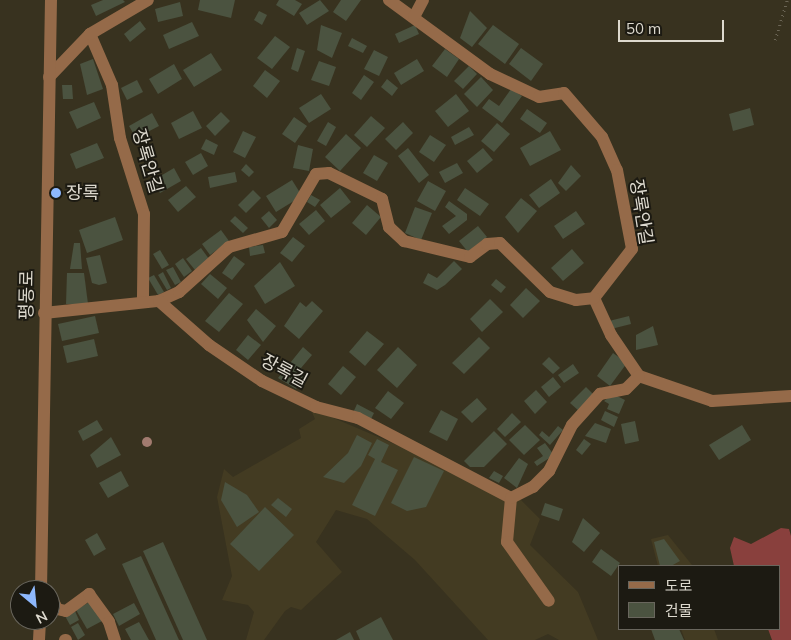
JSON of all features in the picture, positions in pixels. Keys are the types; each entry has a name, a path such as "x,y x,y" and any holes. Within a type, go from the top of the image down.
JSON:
{"street":[{"name":"평동로","path":"43,580 44,313 51,0"},
{"path":"49,77 90,34 148,0"},
{"name":"장록안길","path":"389,0 490,74 539,97 564,93 602,137 617,170 632,250 594,298"},
{"path":"414,17 422,0"},
{"name":"장록안길","path":"90,34 112,85 120,138 144,214 144,302"},
{"path":"44,313 158,301 185,287 229,247 282,232 316,174 329,173 382,200 389,227 404,241 470,257 487,244 500,243 550,292 576,300 594,298 611,335 639,376 712,401 791,396"},
{"name":"장록길","path":"158,301 209,345 262,381 316,407 358,418 511,498"},
{"path":"549,601 506,542 511,498 533,487 549,471 572,425 600,394 626,389 639,376"},
{"path":"60,610 66,611 89,594 109,622 115,640"}],"path":[{"path":"775,40 787,0"}],"shaded area":[{"path":"310,408 444,465 503,500 521,500 540,519 530,545 578,592 598,640 559,640 548,634 535,640 488,640 415,560 367,519 336,510 316,542 342,572 301,610 291,607 285,611 264,640 246,640 254,612 248,605 222,600 232,576 217,497 224,469 233,477 301,438 299,429 315,419"},
{"path":"781,528 789,529 791,536 791,640 772,640 768,630 781,630 781,565 734,565 730,548 734,537 751,544"},
{"path":"668,535 692,565 658,565 651,539"},
{"path":"681,630 714,630 718,640 685,640"}],"building":[{"path":"103,0 123,0 125,2 96,16 91,5"},
{"path":"200,0 235,0 231,18 198,10"},
{"path":"279,0 295,0 302,4 294,16 276,5"},
{"path":"320,0 329,11 307,25 299,13"},
{"path":"341,0 361,0 346,21 333,12"},
{"path":"180,2 183,16 158,22 155,9"},
{"path":"259,11 267,15 262,25 254,20"},
{"path":"470,11 487,28 472,47 460,38"},
{"path":"140,21 146,29 130,42 124,34"},
{"path":"192,22 199,36 169,49 163,35"},
{"path":"321,25 342,33 332,58 317,50"},
{"path":"415,25 419,34 399,43 395,34"},
{"path":"493,25 519,44 505,64 478,44"},
{"path":"275,36 290,47 272,69 257,58"},
{"path":"352,38 367,46 363,53 348,46"},
{"path":"297,48 305,51 298,72 291,69"},
{"path":"521,48 543,64 531,81 509,64"},
{"path":"445,49 459,59 447,77 432,66"},
{"path":"374,50 388,57 379,76 364,69"},
{"path":"211,53 222,70 194,87 183,70"},
{"path":"93,59 103,89 87,95 80,64"},
{"path":"417,59 424,71 401,85 394,73"},
{"path":"319,61 336,67 329,86 311,80"},
{"path":"174,64 182,79 158,94 149,79"},
{"path":"469,66 477,74 463,89 454,81"},
{"path":"265,70 280,81 267,98 253,86"},
{"path":"364,75 374,82 361,100 352,93"},
{"path":"481,77 493,90 477,107 464,94"},
{"path":"387,79 398,88 392,96 381,87"},
{"path":"137,80 143,92 127,100 121,88"},
{"path":"62,85 72,85 73,99 63,99"},
{"path":"511,89 522,96 502,123 482,108 489,99 499,106"},
{"path":"321,94 331,109 309,123 299,108"},
{"path":"456,94 469,111 448,127 435,111"},
{"path":"94,102 101,118 77,129 69,112"},
{"path":"750,108 754,125 733,131 729,114"},
{"path":"527,109 547,123 540,133 520,119"},
{"path":"193,111 202,128 179,139 171,123"},
{"path":"221,112 230,121 215,136 206,126"},
{"path":"152,113 159,126 136,138 129,126"},
{"path":"371,116 385,128 367,147 354,135"},
{"path":"294,117 307,126 295,143 282,134"},
{"path":"328,122 336,127 326,146 317,141"},
{"path":"403,122 413,133 396,150 385,139"},
{"path":"497,123 510,134 494,152 481,141"},
{"path":"469,127 474,135 455,145 451,137"},
{"path":"243,131 256,137 245,158 233,152"},
{"path":"550,131 561,150 530,166 520,148"},
{"path":"346,134 361,148 340,171 325,157"},
{"path":"430,135 446,145 434,162 419,152"},
{"path":"206,139 218,145 214,155 201,149"},
{"path":"97,143 104,158 76,169 70,154"},
{"path":"298,145 313,149 309,171 293,168"},
{"path":"408,148 429,175 419,183 398,156"},
{"path":"483,148 493,160 477,173 467,161"},
{"path":"201,153 208,166 193,175 185,162"},
{"path":"374,155 388,163 377,181 363,173"},
{"path":"457,163 463,173 445,183 439,172"},
{"path":"246,164 254,172 249,177 241,170"},
{"path":"571,165 581,176 566,191 558,183"},
{"path":"174,168 181,181 160,193 152,181"},
{"path":"235,172 237,182 210,188 208,177"},
{"path":"551,179 560,193 539,208 529,195"},
{"path":"292,180 302,196 276,212 266,196"},
{"path":"428,181 446,191 435,211 417,201"},
{"path":"186,186 196,197 178,212 168,200"},
{"path":"340,188 351,202 331,218 320,205"},
{"path":"465,188 489,204 480,216 457,200"},
{"path":"253,190 261,198 246,213 238,205"},
{"path":"311,195 320,200 315,207 307,202"},
{"path":"521,198 537,211 518,233 505,217"},
{"path":"449,201 467,214 467,220 449,234 442,226 456,216 445,207"},
{"path":"367,205 381,217 366,235 352,223"},
{"path":"415,207 432,213 421,240 405,233"},
{"path":"316,210 325,221 309,235 299,224"},
{"path":"269,211 277,220 269,228 261,218"},
{"path":"576,211 585,224 563,239 554,226"},
{"path":"235,216 248,228 243,233 230,221"},
{"path":"115,217 123,240 87,253 79,230"},
{"path":"478,226 487,237 468,252 459,241"},
{"path":"221,230 229,241 210,255 202,244"},
{"path":"293,237 305,246 292,262 280,253"},
{"path":"74,243 80,243 82,269 70,269"},
{"path":"263,245 265,253 250,256 249,247"},
{"path":"201,248 209,259 195,270 186,259"},
{"path":"572,249 584,263 563,281 551,268"},
{"path":"160,250 169,265 162,269 153,254"},
{"path":"100,255 107,283 99,285 92,283 86,258"},
{"path":"234,256 245,264 232,280 222,273"},
{"path":"183,258 192,271 184,277 175,264"},
{"path":"454,261 462,269 445,285 437,290 423,283 428,273 437,278"},
{"path":"280,262 295,286 265,304 254,286"},
{"path":"173,267 181,282 175,285 166,270"},
{"path":"163,272 171,288 167,290 158,275"},
{"path":"67,273 84,273 88,304 66,304"},
{"path":"210,274 227,288 218,299 201,284"},
{"path":"154,275 164,292 158,295 148,278"},
{"path":"496,279 506,287 501,293 491,285"},
{"path":"526,288 540,301 523,318 510,305"},
{"path":"229,293 243,304 219,332 205,321"},
{"path":"490,299 503,312 482,332 470,319"},
{"path":"312,301 323,311 299,339 284,326 300,302 306,307"},
{"path":"256,309 276,326 263,342 247,320"},
{"path":"95,316 99,333 62,341 58,324"},
{"path":"629,316 631,324 611,329 609,321"},
{"path":"653,326 658,345 636,350 636,335"},
{"path":"367,331 384,344 365,366 349,352"},
{"path":"248,335 261,345 248,360 236,350"},
{"path":"479,337 490,348 464,374 452,363"},
{"path":"94,339 98,356 67,363 63,346"},
{"path":"303,347 312,355 301,368 308,374 296,389 278,378"},
{"path":"398,347 417,365 397,388 377,370"},
{"path":"613,353 627,363 610,386 597,376"},
{"path":"549,357 560,368 553,374 542,364"},
{"path":"573,364 579,373 564,383 558,375"},
{"path":"343,366 356,377 341,395 328,384"},
{"path":"553,377 561,387 549,397 541,387"},
{"path":"586,387 594,395 579,411 570,403"},
{"path":"536,390 547,402 535,414 524,401"},
{"path":"388,391 404,403 391,419 375,408"},
{"path":"613,394 625,400 619,414 607,409 609,404 604,401"},
{"path":"477,398 487,409 472,423 461,412"},
{"path":"357,404 374,413 370,421 353,413"},
{"path":"441,410 458,419 447,441 429,432"},
{"path":"605,411 618,417 614,427 601,420"},
{"path":"512,413 521,422 505,437 497,429"},
{"path":"97,420 103,430 83,441 78,431"},
{"path":"635,421 639,441 625,444 621,424"},
{"path":"595,423 611,429 606,443 585,436"},
{"path":"525,425 540,440 524,455 509,440"},
{"path":"742,425 751,440 719,460 709,445"},
{"path":"558,426 563,430 550,445 539,435 542,431 549,437"},
{"path":"494,431 507,444 484,467 470,467 464,461"},
{"path":"357,435 372,443 361,466 344,483 323,477 348,453"},
{"path":"111,437 121,455 97,468 90,455"},
{"path":"377,439 389,445 381,462 398,470 375,516 352,505 375,459 368,455"},
{"path":"584,439 591,444 582,455 576,450"},
{"path":"545,443 554,455 537,466 534,462 543,456 537,448"},
{"path":"414,457 444,471 426,507 407,511 391,503"},
{"path":"519,458 528,464 517,488 504,478"},
{"path":"121,471 129,486 108,498 99,483"},
{"path":"494,471 503,476 499,483 489,478"},
{"path":"225,482 247,495 259,512 237,527 221,500"},
{"path":"278,498 292,509 286,517 271,505"},
{"path":"545,503 563,509 559,521 541,515"},
{"path":"265,507 294,535 259,571 230,544"},
{"path":"583,518 600,533 584,552 572,542"},
{"path":"97,533 106,549 94,556 85,540"},
{"path":"664,539 680,561 673,565 660,565 654,542"},
{"path":"163,542 207,640 183,640 143,551"},
{"path":"601,549 620,563 611,576 592,562"},
{"path":"141,556 179,640 156,640 122,564"},
{"path":"91,601 102,621 87,629 76,610"},
{"path":"134,603 140,614 119,626 113,614"},
{"path":"75,611 79,620 70,625 65,616"},
{"path":"381,617 393,640 360,640 356,631"},
{"path":"139,622 149,640 131,640 125,629"},
{"path":"78,623 85,635 78,640 71,627"},
{"path":"651,630 679,630 684,640 655,640"},
{"path":"350,632 354,640 336,640"}],"place":[{"name":"장록","path":"56,193"}]}
